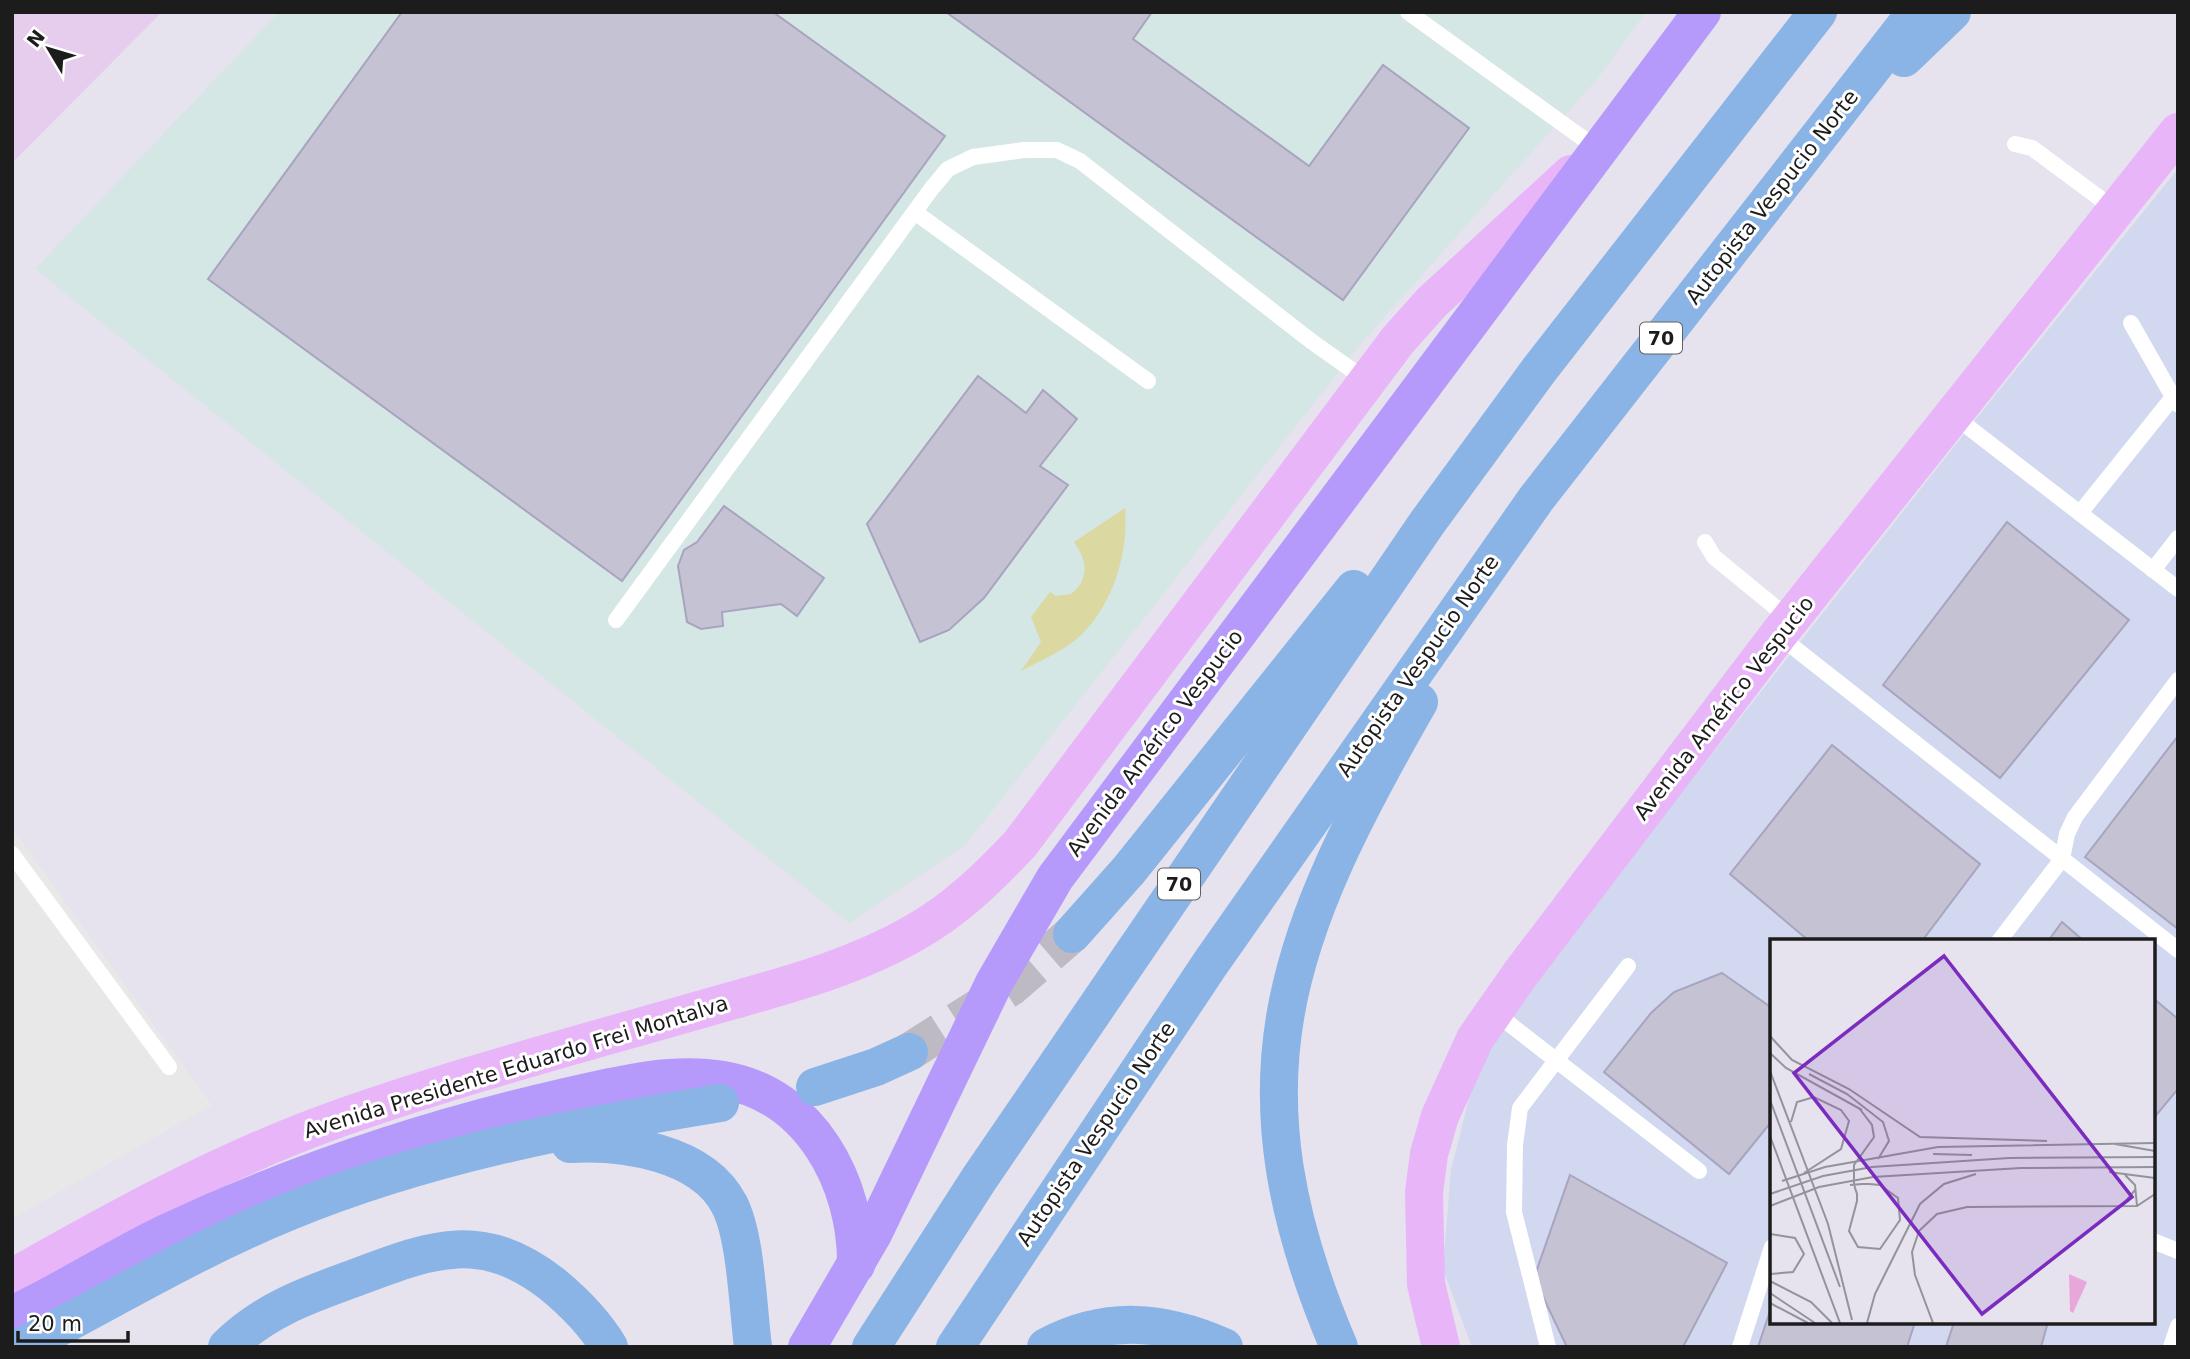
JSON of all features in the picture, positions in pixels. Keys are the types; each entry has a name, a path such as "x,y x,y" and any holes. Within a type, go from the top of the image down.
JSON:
{"highway":[{"name":"70","path":"875,1341 987,1168 1242,792 1489,439 1818,12"},
{"name":"Autopista Vespucio Norte","path":"956,1347 1210,964 1536,499 1916,12"},
{"path":"1787,176 1952,12"},
{"path":"1072,934 1129,870 1345,600 1489,439"},
{"path":"1339,1347 1294,1226 1281,1161 1277,1073 1294,967 1314,907 1349,831 1536,499"},
{"path":"815,1087 866,1071 909,1052"},
{"path":"22,1347 168,1267 262,1223 358,1186 485,1149 592,1125 720,1103"},
{"path":"485,1149 576,1143 630,1147 676,1161 706,1177 730,1205 737,1226 753,1347"},
{"path":"227,1347 247,1327 294,1300 417,1255 469,1247 516,1260 578,1306 609,1347"},
{"path":"1046,1347 1087,1329 1127,1323 1166,1326 1224,1347"}],"main road":[{"name":"Avenida Américo Vespucio","path":"807,1347 856,1265 994,983 1055,878 1702,12"},
{"name":"Avenida Américo Vespucio","path":"1441,1347 1428,1294 1423,1251 1428,1165 1447,1095 1464,1059 1493,1012 1785,628 2178,132"},
{"name":"Avenida Américo Vespucio","path":"915,933 957,905 1020,844 1366,380 1432,302 1599,150"},
{"name":"Avenida Presidente Eduardo Frei Montalva","path":"12,1278 163,1194 331,1121 516,1063 802,980 866,957 915,933"},
{"path":"12,1315 165,1234 307,1174 425,1134 535,1104 645,1080 669,1078 722,1079 744,1085 778,1101 806,1126 836,1169 848,1201 854,1222 856,1265"}],"lane":[{"path":"1408,12 1599,150"},
{"path":"2015,144 2032,148 2118,211"},
{"path":"616,620 948,169 973,157 1024,150 1057,150 1080,161 1311,341 1366,380"},
{"path":"916,213 1148,381"},
{"path":"2080,513 2175,402 2131,323"},
{"path":"1954,416 2178,589"},
{"path":"2153,570 2178,538"},
{"path":"1706,542 1714,557 1785,628 2062,859 2178,950"},
{"path":"2000,939 2062,859 2067,834 2075,817 2178,680"},
{"path":"12,854 169,1067"},
{"path":"1548,1347 1514,1212 1513,1177 1520,1108 1628,966"},
{"path":"1493,1012 1699,1171"},
{"path":"2155,1242 2178,1251"},
{"path":"1740,1347 1770,1253"},
{"path":"2171,1347 2178,1326"}],"shaded area":[{"path":"12,12 162,12 12,163"},
{"path":"279,12 1646,12 1598,78 1363,341 965,845 849,923 35,269"},
{"path":"2178,169 2178,1347 1472,1347 1443,1269 1451,1170 1479,1059 1529,986 1972,424"},
{"path":"1125,508 1126,525 1121,559 1117,576 1102,608 1093,622 1075,640 1021,671 1041,642 1031,617 1050,592 1056,596 1071,594 1084,576 1084,562 1074,542"},
{"path":"12,828 212,1105 12,1219"}],"building":[{"path":"402,12 773,12 945,136 622,581 208,279"},
{"path":"946,12 1152,12 1133,39 1309,166 1383,65 1469,128 1343,300"},
{"path":"978,376 1026,413 1043,390 1077,419 1040,466 1068,485 984,598 949,630 920,642 867,524"},
{"path":"724,506 824,578 797,616 781,604 722,612 723,626 701,629 687,622 678,566 684,550 697,542"},
{"path":"2007,522 2129,620 2000,778 1883,685"},
{"path":"2178,736 2178,929 2085,857"},
{"path":"1832,745 1980,864 1924,939 1807,939 1730,874"},
{"path":"2062,922 2082,939 2049,939"},
{"path":"1722,973 1770,1007 1770,1123 1729,1174 1604,1072 1651,1013 1674,992"},
{"path":"2155,1000 2178,1019 2178,1089 2155,1117"},
{"path":"1570,1175 1727,1263 1683,1347 1567,1347 1534,1278"},
{"path":"1770,1311 1770,1324 1914,1324 1907,1347 1758,1347"},
{"path":"1953,1324 2047,1324 2041,1347 1946,1347"}],"tunnel":[{"path":"909,1052 1011,987 1072,934"}]}
